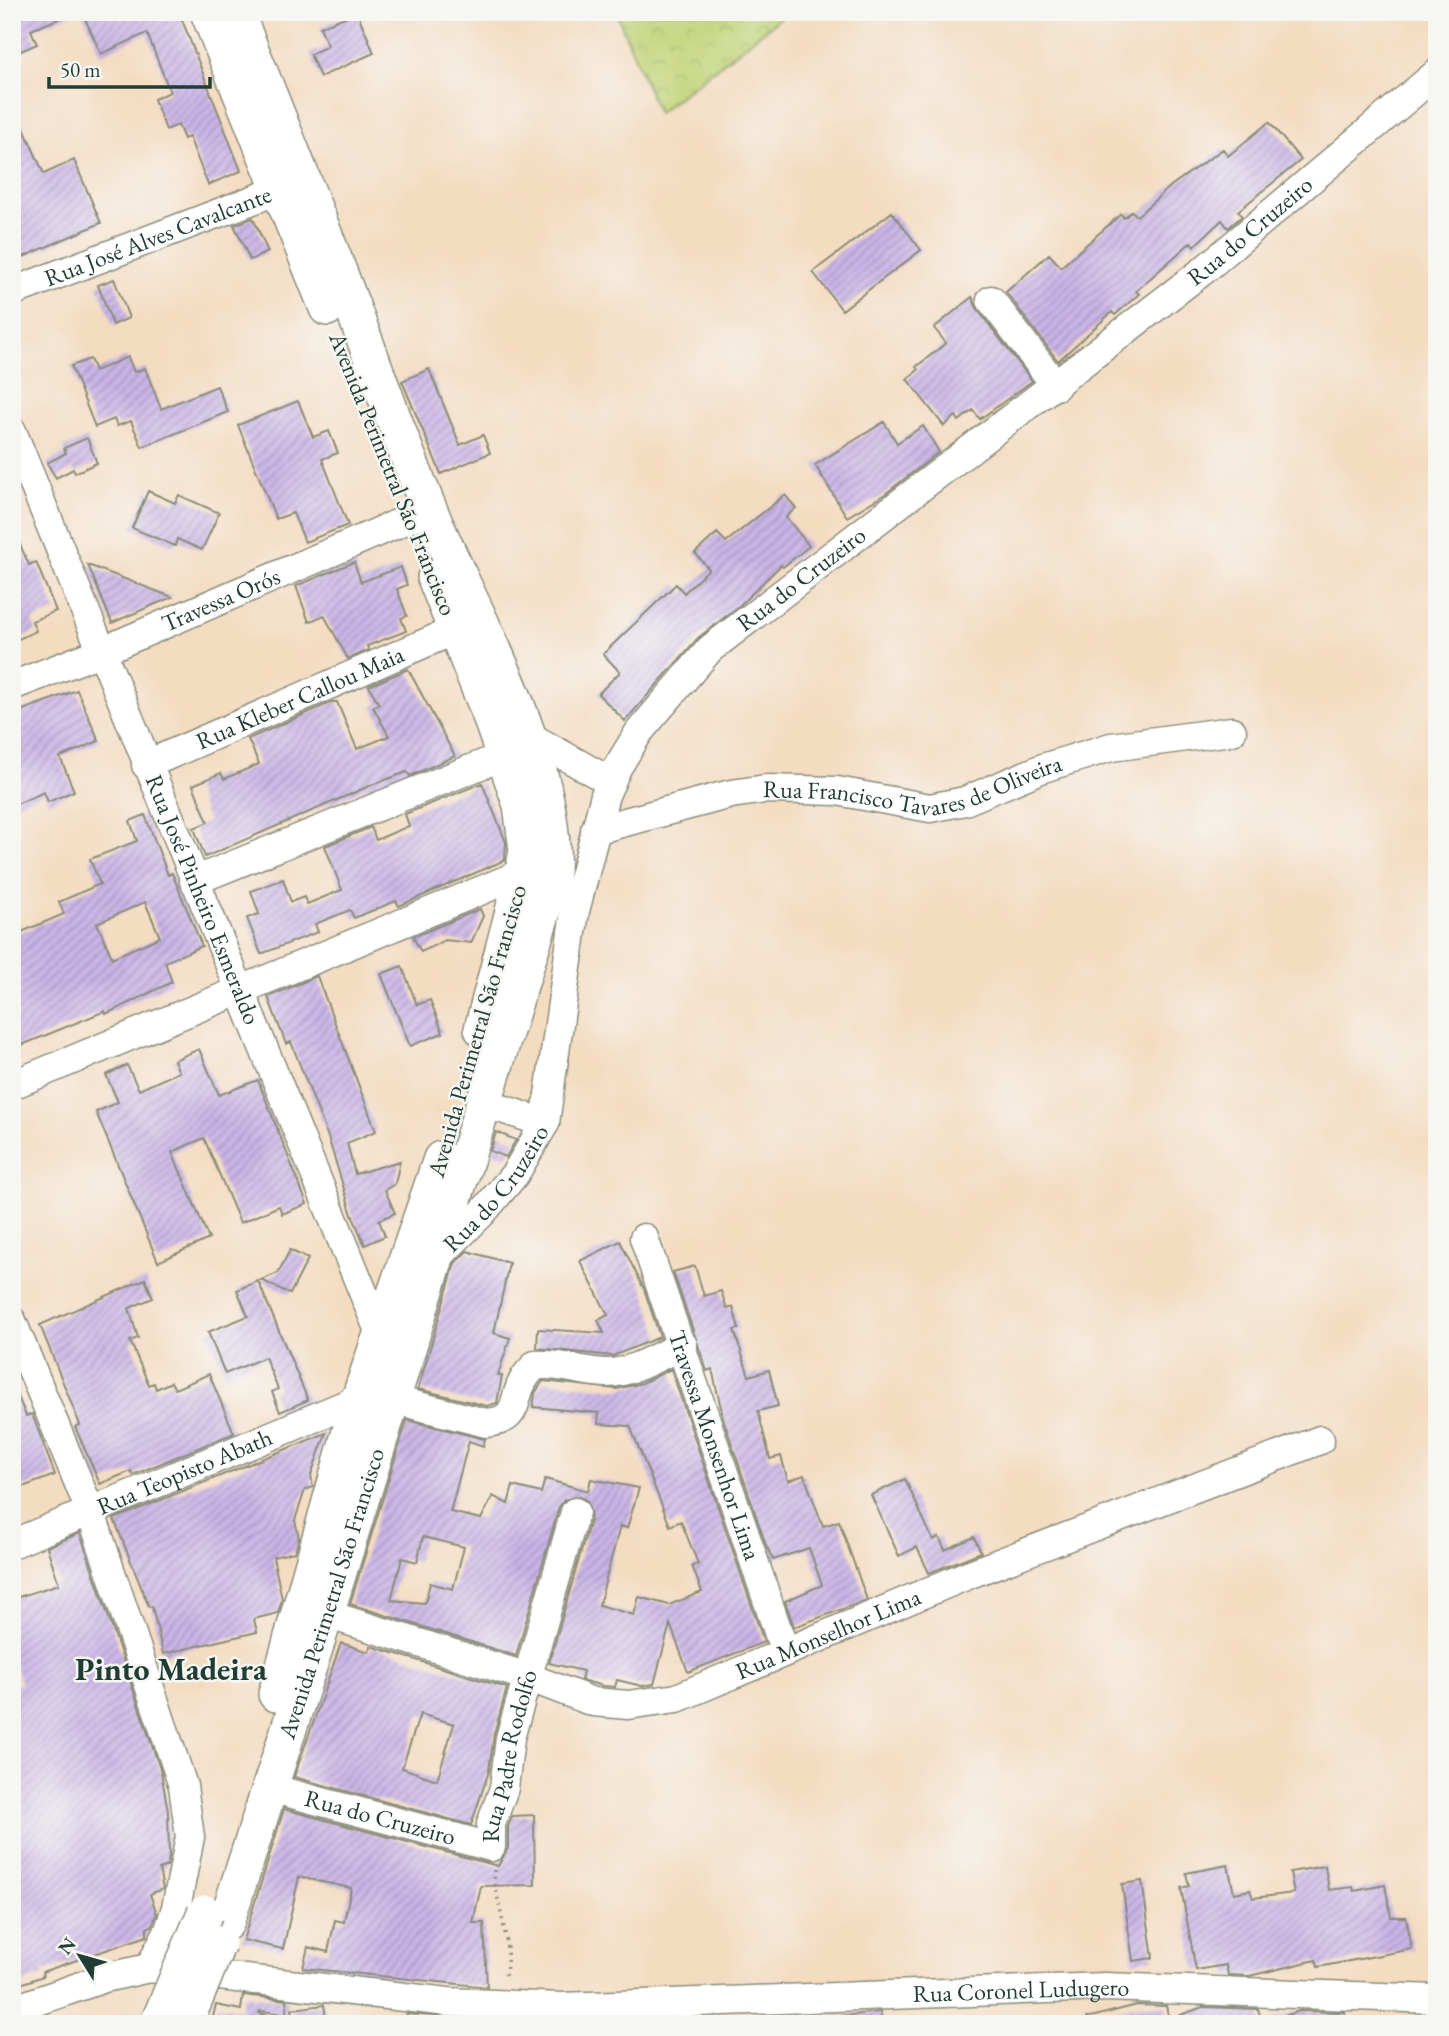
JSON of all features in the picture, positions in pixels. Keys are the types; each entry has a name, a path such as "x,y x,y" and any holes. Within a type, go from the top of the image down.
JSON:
{"main road":[{"name":"Avenida Perimetral São Francisco","path":"208,12 292,185"},
{"name":"Avenida Perimetral São Francisco","path":"215,1918 247,1793 375,1399 403,1363 551,885 554,862 551,822 516,746 420,514 292,185 236,12"},
{"name":"Avenida Perimetral São Francisco","path":"167,2023 270,1788 326,1614 375,1399 381,1336 485,1018 527,850 516,746 455,630 420,514"}],"street":[{"name":"Rua do Cruzeiro","path":"432,1263 484,1212 515,1174 545,1123 575,911 595,830 611,782 639,732 710,649 1204,270 1437,73"},
{"name":"Rua José Alves Cavalcante","path":"12,292 292,185"},
{"path":"991,300 1056,386"},
{"name":"Rua José Pinheiro Esmeraldo","path":"12,431 381,1336 403,1363"},
{"name":"Travessa Orós","path":"12,686 100,652 420,514"},
{"name":"Rua Kleber Callou Maia","path":"146,765 455,630"},
{"name":"Rua Francisco Tavares de Oliveira","path":"595,830 731,794 766,789 837,791 930,808 965,801 1043,768 1111,747 1232,731"},
{"path":"194,881 516,746 611,782"},
{"path":"12,1084 523,873"},
{"path":"484,1103 545,1123"},
{"name":"Travessa Monsenhor Lima","path":"644,1238 785,1652"},
{"path":"12,1321 91,1513 183,1786 190,1837 176,1908 169,1930 149,1968"},
{"path":"375,1399 486,1423 495,1422 506,1418 515,1408 523,1380 535,1365 552,1364 607,1373 629,1368 683,1346"},
{"name":"Rua Teopisto Abath","path":"12,1544 375,1399"},
{"name":"Rua Monselhor Lima","path":"326,1614 528,1678 593,1702 628,1705 677,1698 970,1574 1320,1440"},
{"name":"Rua Padre Rodolfo","path":"491,1847 491,1824 504,1788 510,1738 575,1512"},
{"name":"Rua do Cruzeiro","path":"270,1788 491,1847"},
{"name":"Rua Coronel Ludugero","path":"12,2010 104,1978 149,1968 448,2002 561,2007 1105,1987 1437,1999"}],"path":[{"name":"Rua Padre Rodolfo","path":"491,1847 494,1887 503,1919 507,1969 496,2004"}],"green space":[{"path":"616,12 788,12 658,113"}],"building":[{"path":"12,12 73,13 31,30 37,44 12,55"},
{"path":"82,12 179,12 241,171 208,185 189,137 184,139 178,125 166,130 154,99 170,92 147,33 101,54"},
{"path":"357,12 374,53 320,77 310,54 328,46 320,27"},
{"path":"12,102 44,174 74,160 101,223 12,262"},
{"path":"1269,122 1301,160 1238,211 1242,216 1228,228 1222,220 1194,246 1191,242 1136,291 1139,294 1115,315 1112,312 1058,361 1006,292 1049,254 1061,267 1121,214 1124,218 1132,211 1137,216 1172,185 1223,149 1228,156"},
{"path":"892,212 921,250 842,310 813,272"},
{"path":"253,218 268,252 250,260 234,225"},
{"path":"114,279 129,318 113,325 98,285"},
{"path":"972,297 978,310 1032,381 980,419 973,410 959,421 956,416 944,426 907,379 918,370 916,367 946,343 934,328"},
{"path":"128,357 134,372 145,368 161,409 217,386 228,412 142,447 131,421 117,426 114,419 95,427 71,366 90,359 95,371"},
{"path":"429,369 460,445 483,435 490,453 441,474 402,381"},
{"path":"298,401 313,437 329,431 338,453 322,459 348,525 305,542 293,513 276,519 238,425"},
{"path":"884,422 897,443 923,426 939,452 885,494 847,517 815,465"},
{"path":"87,438 97,463 75,473 73,469 56,478 47,463 66,453 64,448"},
{"path":"148,491 175,503 179,495 219,513 202,550 177,539 175,546 132,528"},
{"path":"785,495 796,508 786,517 809,546 783,567 781,565 739,606 698,638 625,721 598,694 620,672 603,654 676,584 684,593 709,569 695,553 717,533 726,542"},
{"path":"12,527 29,565 36,562 56,611 32,621 36,631 12,642"},
{"path":"354,562 361,582 401,567 407,585 397,589 407,616 401,618 406,631 367,646 369,650 348,659 324,615 309,622 296,586"},
{"path":"88,565 172,597 112,623"},
{"path":"408,669 455,756 410,776 407,772 374,784 205,857 194,828 208,822 193,785 221,773 224,779 259,764 248,739 332,702 337,702 357,749 389,736 373,707 379,704 369,686"},
{"path":"77,690 99,741 60,757 74,791 48,802 44,792 12,806 12,714"},
{"path":"482,783 506,842 505,860 399,906 396,901 354,918 350,910 315,924 318,932 261,954 247,918 259,914 251,891 283,879 291,902 304,897 307,904 342,890 325,846 371,827 376,840 409,826 405,814"},
{"path":"145,815 168,875 172,873 202,946 165,962 172,982 106,1014 105,1011 12,1049 12,936 64,914 59,902 100,884 90,859 137,841 130,821","holes":["145,902 160,937 112,958 97,923"]},
{"path":"480,909 483,916 471,943 445,940 421,952 413,937"},
{"path":"402,966 417,1005 430,1000 443,1033 410,1046 381,974"},
{"path":"317,976 376,1131 347,1143 355,1174 400,1161 395,1184 385,1190 395,1213 379,1220 385,1236 365,1245 352,1215 328,1137 291,1042 286,1044 268,997"},
{"path":"199,1049 219,1095 258,1080 307,1204 282,1214 279,1206 240,1223 204,1138 172,1152 209,1239 158,1262 96,1112 118,1102 106,1075 127,1065 139,1090 179,1072 174,1060"},
{"path":"496,1132 516,1140 506,1157 490,1151"},
{"path":"620,1241 644,1289 660,1337 613,1356 537,1348 538,1329 604,1333 598,1320 608,1315 580,1261"},
{"path":"290,1250 308,1259 290,1294 261,1280 278,1273"},
{"path":"467,1251 509,1263 494,1333 510,1338 498,1375 502,1376 497,1403 487,1406 418,1389 455,1263"},
{"path":"695,1266 704,1296 721,1291 727,1309 733,1307 739,1329 734,1330 749,1376 769,1370 778,1406 758,1411 770,1459 781,1456 788,1481 804,1475 823,1526 839,1521 867,1600 794,1627 785,1601 822,1585 809,1548 773,1560 766,1545 724,1421 712,1369 707,1371 673,1272"},
{"path":"145,1279 153,1298 129,1308 138,1338 130,1341 149,1385 154,1383 156,1389 171,1382 175,1389 209,1374 234,1433 133,1475 131,1471 100,1484 75,1427 80,1425 40,1325"},
{"path":"258,1281 308,1400 280,1412 272,1392 278,1389 265,1357 225,1374 208,1332 248,1316 237,1290"},
{"path":"671,1369 764,1642 688,1672 670,1624 654,1684 642,1686 617,1680 615,1687 603,1686 581,1680 583,1671 549,1663 591,1517 587,1501 579,1496 564,1500 559,1507 516,1656 350,1604 407,1420 485,1439 483,1446 469,1441 450,1512 481,1519 493,1496 508,1504 513,1486 541,1493 545,1479 588,1491 591,1479 639,1488 627,1528 620,1526 599,1605 634,1615 639,1597 669,1605 702,1592 692,1566 698,1564 681,1521 670,1526 630,1426 598,1424 599,1413 533,1407 535,1393 543,1381 617,1389 642,1383","holes":["423,1537 464,1547 453,1589 430,1583 425,1603 391,1600 402,1558 417,1562"]},
{"path":"12,1383 26,1416 32,1414 55,1475 12,1491"},
{"path":"326,1433 311,1475 313,1487 305,1490 295,1520 299,1538 295,1552 273,1557 282,1599 278,1613 254,1619 257,1632 163,1654 152,1606 149,1607 114,1519"},
{"path":"905,1479 933,1540 939,1537 945,1550 974,1537 981,1552 929,1573 917,1547 899,1556 871,1495"},
{"path":"80,1533 161,1772 168,1811 169,1857 167,1866 159,1869 163,1889 150,1894 157,1914 152,1926 147,1928 147,1936 42,1972 43,1976 12,1987 12,1686 21,1684 12,1656 12,1599 59,1584 47,1547"},
{"path":"341,1643 369,1652 371,1646 507,1688 494,1734 489,1771 471,1825 294,1777","holes":["420,1714 454,1724 437,1780 402,1768"]},
{"path":"284,1809 498,1866 508,1848 508,1827 512,1816 534,1815 535,1885 481,1886 473,1923 484,1923 487,1987 303,1968 308,1947 328,1952 335,1920 344,1922 351,1888 299,1877 283,1949 243,1940"},
{"path":"1228,1865 1234,1893 1250,1890 1253,1898 1294,1893 1290,1872 1325,1866 1329,1890 1353,1887 1354,1891 1385,1885 1391,1917 1406,1917 1412,1949 1318,1967 1316,1960 1249,1976 1228,1975 1226,1965 1196,1970 1181,1888 1189,1886 1186,1873"},
{"path":"1142,1881 1153,1958 1133,1961 1122,1884"},
{"path":"243,1995 287,2000 286,2014 260,2011 259,2013 271,2016 270,2024 211,2024 216,2005 241,2010"},
{"path":"324,2005 327,2024 295,2024 292,2009"},
{"path":"1137,2005 1166,2006 1169,2019 1203,2007 1258,2009 1263,2024 1087,2024 1087,2018"},
{"path":"1299,2011 1344,2012 1347,2024 1270,2024 1270,2021"},
{"path":"880,2012 883,2024 832,2024 831,2017"},
{"path":"407,2014 486,2020 485,2024 398,2024"}],"district":[{"name":"Pinto Madeira","path":"171,1669"}]}
